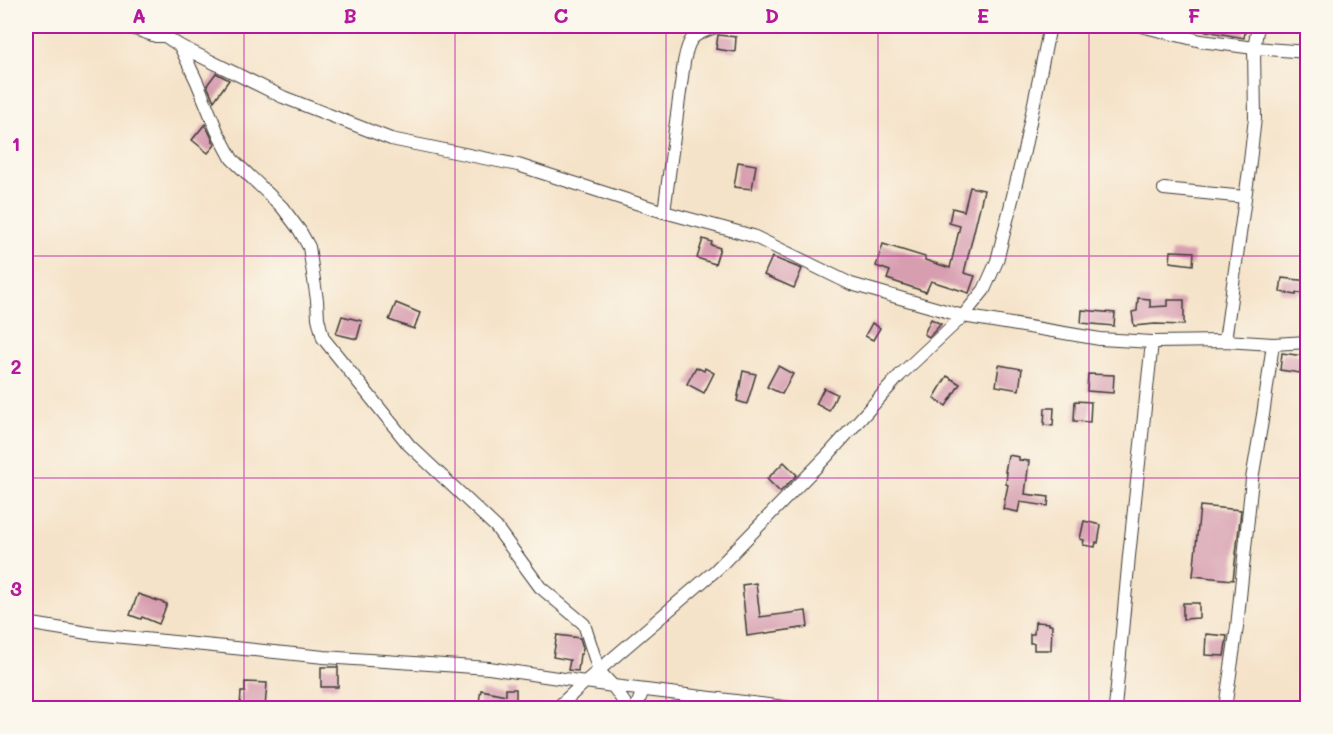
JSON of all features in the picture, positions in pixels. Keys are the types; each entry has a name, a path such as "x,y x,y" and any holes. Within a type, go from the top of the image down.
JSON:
{"street":[{"path":"126,26 156,36 169,31 180,46 197,81 216,131 232,159 282,207 309,247 318,318 323,338 409,445 496,527 540,587 584,624 599,671 628,708"},
{"path":"664,212 687,44 697,33 718,26"},
{"path":"557,708 716,570 827,456 900,375 963,316 984,290 997,261 1024,151 1050,26"},
{"path":"1141,26 1202,41 1308,52"},
{"path":"1225,341 1254,118 1254,48 1258,26"},
{"path":"180,46 283,97 391,139 518,165 664,212 753,236 851,284 963,316 1100,339 1273,344 1308,342"},
{"path":"1164,189 1245,197"},
{"path":"1115,708 1152,342"},
{"path":"1226,708 1252,479 1273,344"},
{"path":"26,623 94,634 324,657 489,668 793,708"},
{"path":"636,708 643,690"}],"building":[{"path":"1201,26 1246,26 1244,38 1200,30"},
{"path":"718,35 736,37 735,52 716,49"},
{"path":"216,73 229,80 214,101 207,85"},
{"path":"205,124 215,145 208,153 192,140"},
{"path":"738,162 756,165 752,189 734,187"},
{"path":"970,187 984,190 964,273 975,276 969,293 931,281 926,292 887,279 890,271 876,266 883,244 925,257 925,260 950,268 960,226 949,223 952,208 964,211"},
{"path":"703,239 720,248 715,264 697,258"},
{"path":"1171,251 1194,252 1193,265 1170,262"},
{"path":"772,257 802,269 794,288 764,275"},
{"path":"1282,278 1308,281 1308,294 1296,293 1296,295 1280,292"},
{"path":"1138,298 1150,299 1150,307 1168,306 1168,300 1184,300 1184,325 1134,326 1132,312 1137,311"},
{"path":"396,303 420,313 414,329 389,320"},
{"path":"1082,310 1115,313 1114,326 1081,323"},
{"path":"342,316 362,321 357,339 336,334"},
{"path":"931,319 941,324 929,337 924,334"},
{"path":"872,323 880,328 873,340 865,336"},
{"path":"1282,353 1303,356 1300,373 1280,370"},
{"path":"999,365 1022,369 1019,390 996,386"},
{"path":"778,366 793,374 782,394 767,387"},
{"path":"696,367 704,371 705,368 714,373 704,393 687,384"},
{"path":"743,371 756,374 747,404 737,401"},
{"path":"1088,374 1114,375 1113,393 1087,391"},
{"path":"947,376 960,384 946,406 934,398"},
{"path":"824,388 837,394 829,411 816,404"},
{"path":"1075,401 1091,402 1090,422 1074,421"},
{"path":"1045,408 1054,408 1053,426 1044,425"},
{"path":"1008,455 1029,461 1025,494 1049,497 1048,506 1020,502 1018,512 1003,509 1008,485 1006,484 1007,472 1005,472"},
{"path":"784,462 797,475 780,492 767,479"},
{"path":"1200,506 1241,510 1233,580 1193,576"},
{"path":"1084,521 1101,525 1098,543 1096,542 1095,547 1083,545 1084,540 1080,539"},
{"path":"756,583 760,617 806,611 808,627 747,636 742,585"},
{"path":"138,594 167,604 159,624 130,615"},
{"path":"1183,603 1199,603 1199,618 1183,619"},
{"path":"1035,622 1052,625 1051,650 1034,650 1034,643 1030,643 1030,634 1034,634"},
{"path":"1206,634 1227,636 1224,656 1205,655"},
{"path":"557,635 580,638 583,648 578,671 568,670 570,660 553,657"},
{"path":"321,667 338,667 338,687 321,687"},
{"path":"245,682 267,683 265,708 240,706 241,692 245,692"},
{"path":"506,689 516,689 516,708 478,708 481,690 506,695"}]}
